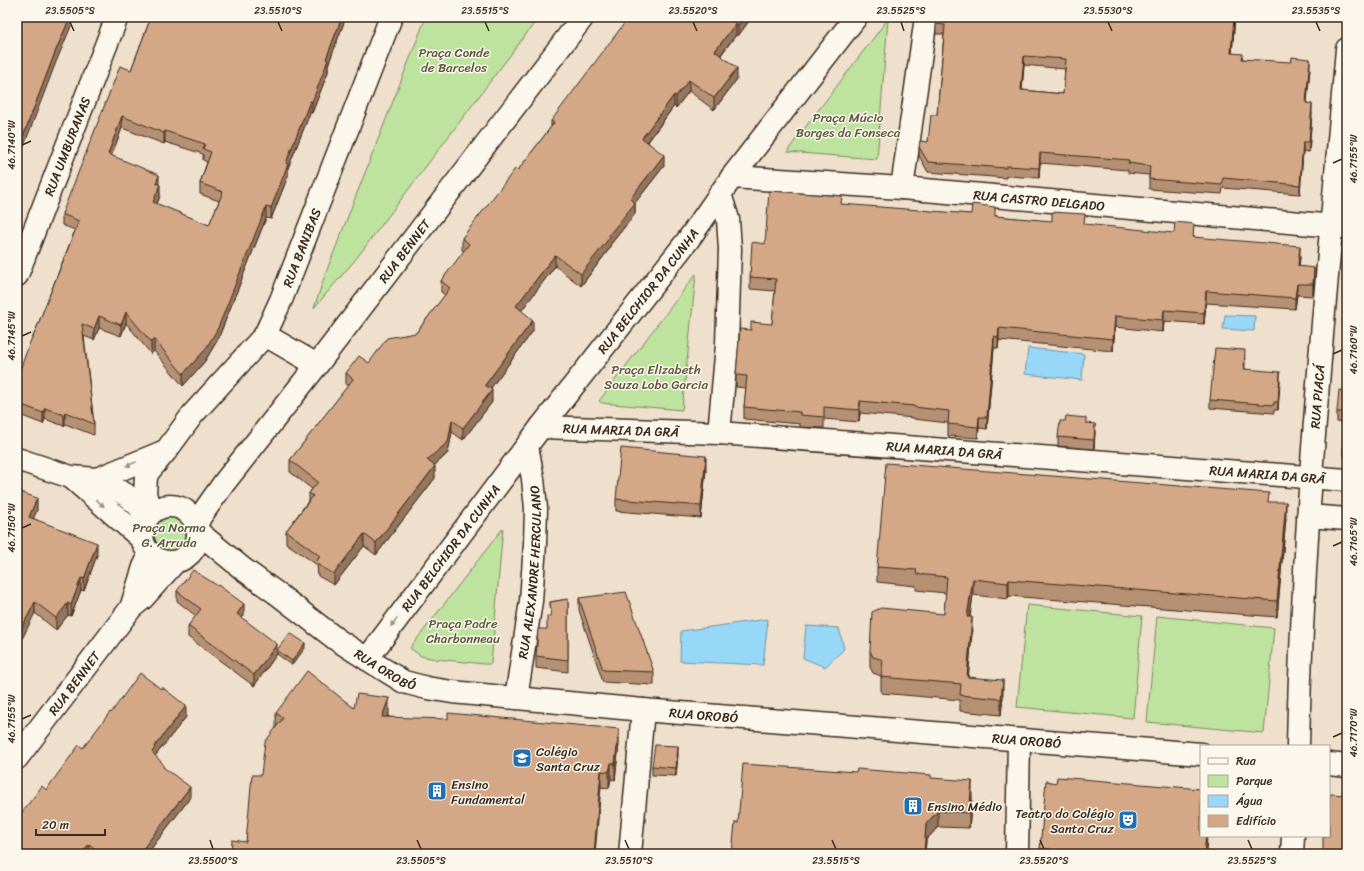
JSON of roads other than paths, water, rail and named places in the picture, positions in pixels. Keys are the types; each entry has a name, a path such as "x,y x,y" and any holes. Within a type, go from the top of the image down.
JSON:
{"street":[{"name":"RUA UMBURANAS","path":"17,275 117,17"},
{"name":"RUA BANIBAS","path":"151,514 145,495 146,476 193,414 266,335 281,300 390,17"},
{"name":"RUA BENNET","path":"198,528 200,517 224,483 317,365 583,17"},
{"name":"RUA BELCHIOR DA CUNHA","path":"367,659 541,427 688,240 726,185 856,17"},
{"path":"902,188 926,17"},
{"name":"RUA PIACÁ","path":"1298,745 1299,685 1310,477 1340,226 1347,49"},
{"path":"719,433 727,345 730,256 726,185"},
{"name":"RUA CASTRO DELGADO","path":"726,185 902,188 1340,226"},
{"path":"266,335 317,365"},
{"name":"RUA MARIA DA GRÃ","path":"541,427 719,433 1347,480"},
{"name":"RUA ALEXANDRE HERCULANO","path":"516,698 531,601 535,544 536,508 527,446"},
{"path":"97,479 166,451"},
{"path":"17,459 71,477 97,479 125,494 151,514"},
{"path":"71,477 146,547 157,560 166,562 180,560 193,552 198,542 198,528 192,516 185,510 176,506 165,506 151,514 143,525 146,547"},
{"name":"RUA BENNET","path":"176,506 206,493 224,483"},
{"path":"1308,516 1347,519"},
{"name":"RUA OROBÓ","path":"198,528 243,569 279,594 336,639 404,682 427,688 643,710 1200,754"},
{"name":"RUA BENNET","path":"131,608 144,566 146,547"},
{"name":"RUA OROBÓ","path":"180,560 201,556 216,558 243,569"},
{"name":"RUA BENNET","path":"17,758 131,608 143,598 180,560"},
{"path":"630,854 643,710"},
{"path":"1017,854 1019,740"},
{"path":"1330,764 1347,766"},
{"path":"1292,854 1293,837"}],"water":[{"path":"1225,315 1255,316 1254,331 1223,329"},
{"path":"1028,348 1084,354 1082,380 1025,374"},
{"path":"768,619 763,665 680,661 681,631"},
{"path":"806,626 839,628 844,649 825,667 803,658"}],"place":[{"name":"Colégio Santa Cruz","path":"522,758"},
{"name":"Ensino Fundamental","path":"437,791"},
{"name":"Ensino Médio","path":"913,806"},
{"name":"Teatro do Colégio Santa Cruz","path":"1128,820"}],"park label":[{"name":"Praça Conde de Barcelos","path":"454,60"},
{"name":"Praça Múcio Borges da Fonseca","path":"848,124"},
{"name":"Praça Elizabeth Souza Lobo Garcia","path":"656,376"},
{"name":"Praça Norma G. Arruda","path":"169,534"},
{"name":"Praça Padre Charbonneau","path":"463,630"}]}
